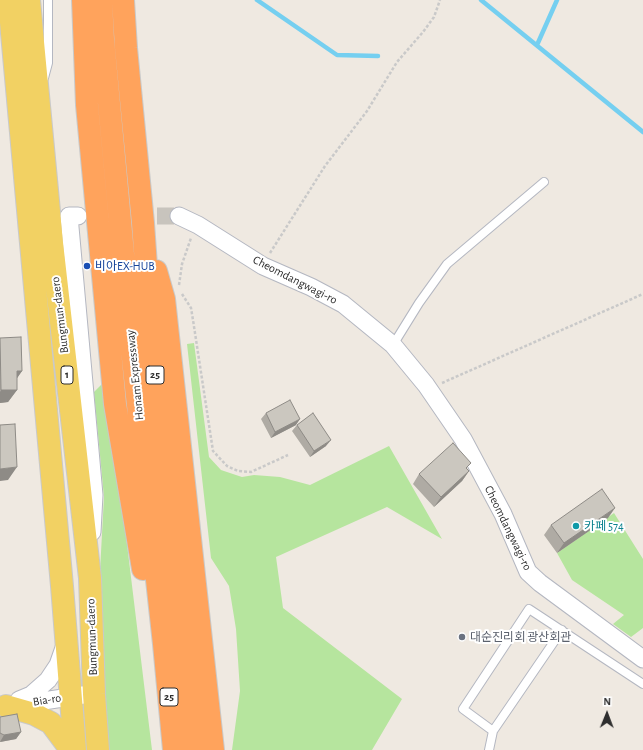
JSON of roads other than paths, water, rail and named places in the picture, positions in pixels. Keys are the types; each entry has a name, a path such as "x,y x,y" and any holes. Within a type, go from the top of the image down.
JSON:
{"highway":[{"path":"83,0 86,105 115,404 146,586 164,644"},
{"name":"Honam Expressway","path":"101,0 103,47 132,350 174,750"},
{"name":"Honam Expressway","path":"123,0 126,48 143,223 150,322 192,750"},
{"path":"143,223 164,299 214,750"}],"main road":[{"name":"Bungmun-daero","path":"9,0 62,586 65,645 74,750"},
{"name":"Bungmun-daero","path":"29,0 52,243 90,578 94,694 98,750"},
{"path":"3,707 34,714 51,723 71,750"}],"street":[{"path":"78,216 69,216 94,495 90,578"},
{"name":"Cheomdangwagi-ro","path":"179,216 198,225 263,266 311,287 343,304 393,345 429,389 463,439 503,514 528,572 540,583 643,659"},
{"path":"3,707 31,694 40,688 58,665 65,645"},
{"name":"Bia-ro","path":"3,707 94,694"}],"lane":[{"path":"38,96 48,63 48,0"},
{"path":"393,345 419,303 447,264 544,182"},
{"path":"493,731 462,709 529,609 643,684"},
{"path":"489,750 493,731 562,630"}],"waterway":[{"path":"257,0 337,55 378,56"},
{"path":"481,0 643,132"},
{"path":"537,45 557,0"}],"tunnel":[{"path":"107,216 179,216"}],"place":[{"name":"비아EX-HUB","path":"87,266"},
{"name":"카페 574","path":"576,526"},
{"name":"대순진리회 광산회관","path":"462,637"}]}
